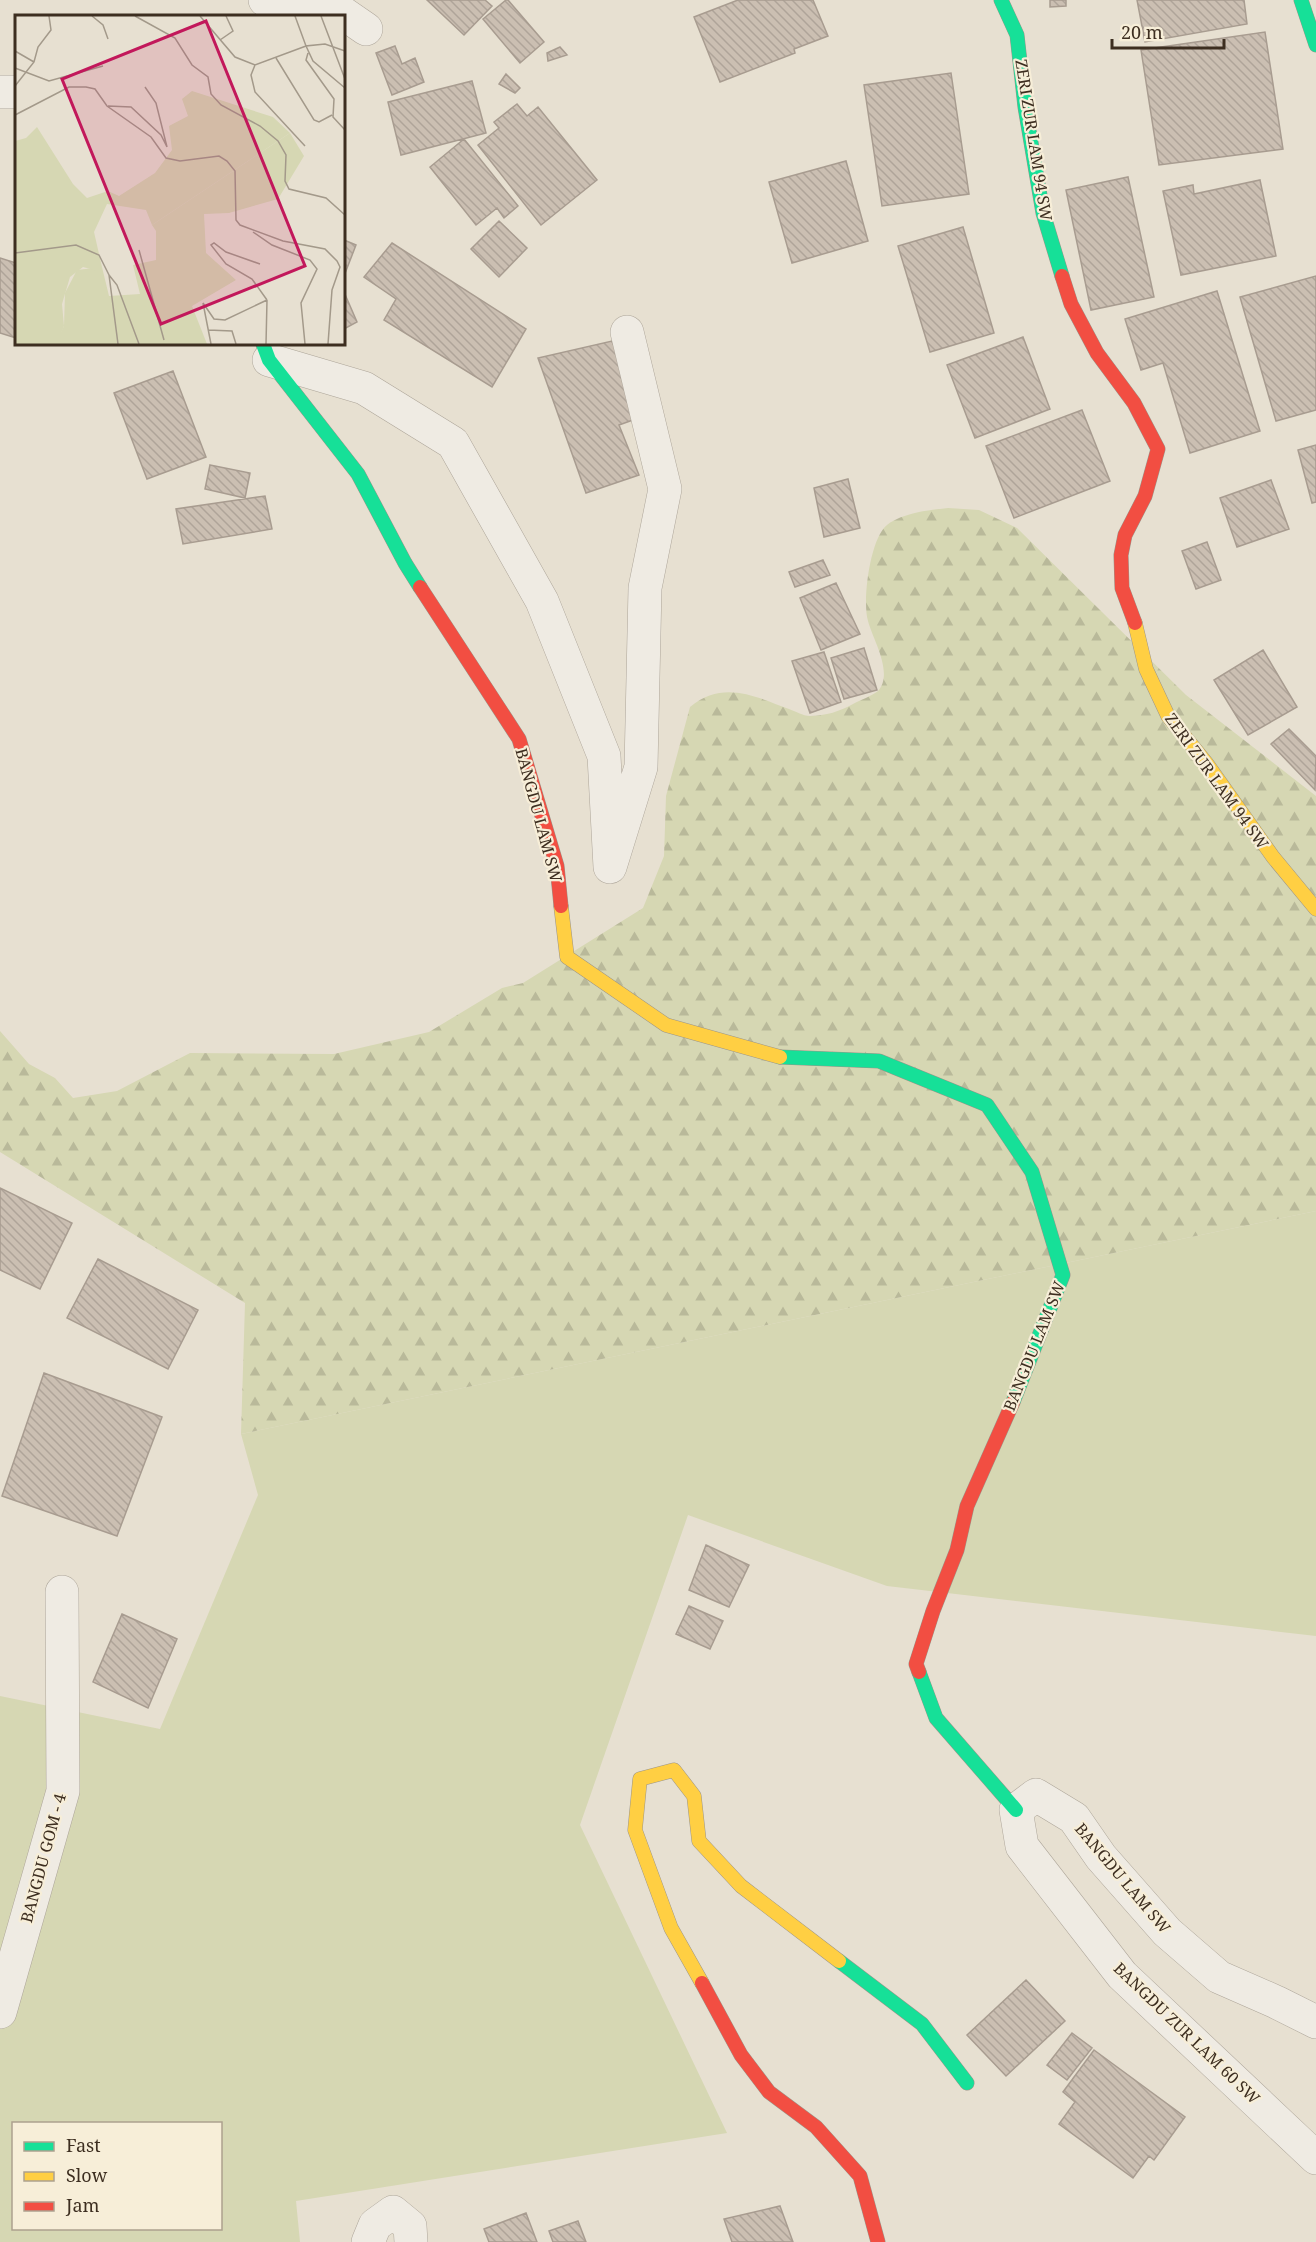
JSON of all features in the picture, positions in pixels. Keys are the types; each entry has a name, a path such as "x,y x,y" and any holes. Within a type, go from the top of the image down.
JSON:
{"street":[{"path":"265,0 331,5 366,29"},
{"name":"ZERI ZUR LAM 94 SW","path":"1001,0 1017,35 1025,107 1043,213 1071,304 1097,353 1134,403 1158,449 1145,496 1125,534 1121,555 1122,588 1135,624 1146,669 1168,716 1207,764 1273,857 1316,909"},
{"path":"1301,0 1316,45"},
{"path":"266,352 364,388 453,443 542,601 604,756 610,867 640,766 645,588 665,489 627,332"},
{"name":"BANGDU LAM SW","path":"266,352 358,474 405,563 519,740 557,866 567,957 666,1025 780,1057 879,1061 987,1105 1032,1172 1063,1275 1021,1383 967,1506 957,1550 933,1611 916,1664 936,1718 1016,1810 1036,1795 1074,1818 1101,1857 1167,1932 1219,1977 1316,2022"},
{"name":"BANGDU GOM - 4","path":"0,2012 63,1791 62,1592"},
{"path":"878,2242 860,2176 816,2127 770,2092 741,2055 670,1928 635,1830 640,1779 674,1770 694,1796 699,1841 741,1886 922,2024 967,2083"},
{"name":"BANGDU ZUR LAM 60 SW","path":"1016,1810 1022,1846 1122,1975 1316,2158"},
{"path":"368,2242 375,2225 393,2212 410,2226 411,2242"}],"green space":[{"path":"948,508 979,510 1017,528 1186,695 1316,796 1316,1211 241,1434 245,1303 0,1152 0,1031 29,1064 55,1078 73,1098 117,1091 190,1053 334,1054 429,1032 502,988 523,983 643,908 664,856 666,796 690,707 714,694 727,692 763,699 805,715 816,716 843,709 878,691 884,675 883,666 866,612 869,571 876,543 881,532 893,521 916,513"},
{"path":"1316,1211 1316,1636 887,1586 688,1515 580,1825 727,2133 296,2201 300,2242 0,2242 0,1696 160,1729 258,1495 241,1434"}],"building":[{"path":"427,0 485,0 492,6 464,35"},
{"path":"506,0 544,42 520,63 483,19"},
{"path":"738,0 813,0 828,36 794,49 795,53 720,82 694,17"},
{"path":"1050,0 1066,0 1066,6 1050,7"},
{"path":"1137,0 1244,0 1247,24 1145,42"},
{"path":"1265,32 1283,149 1159,165 1141,50"},
{"path":"395,46 402,64 415,58 424,82 392,95 376,53"},
{"path":"560,47 567,55 548,61 547,53"},
{"path":"951,73 969,194 882,206 864,85"},
{"path":"506,74 520,88 515,93 499,84"},
{"path":"472,81 486,133 401,155 388,102"},
{"path":"517,104 527,116 538,107 597,180 541,225 478,145 499,128 494,122"},
{"path":"464,139 518,206 504,218 497,208 476,225 430,167"},
{"path":"846,161 868,241 792,263 769,182"},
{"path":"1128,177 1154,297 1091,310 1066,190"},
{"path":"1260,180 1276,256 1181,275 1163,191 1193,185 1194,194"},
{"path":"499,221 527,248 499,277 471,249"},
{"path":"963,227 994,333 930,352 898,246"},
{"path":"345,240 356,245 345,273"},
{"path":"392,243 526,329 492,387 384,320 396,299 364,277"},
{"path":"0,258 15,263 15,338 0,333"},
{"path":"1316,276 1316,410 1276,421 1240,297"},
{"path":"1217,291 1260,431 1190,453 1163,363 1141,370 1125,319"},
{"path":"345,294 357,322 345,328"},
{"path":"1023,337 1050,409 975,438 947,365"},
{"path":"612,341 644,416 619,425 639,475 586,493 538,358"},
{"path":"173,371 206,457 147,479 114,393"},
{"path":"1082,410 1110,481 1014,518 986,446"},
{"path":"1316,445 1316,502 1312,503 1298,450"},
{"path":"210,465 250,473 245,498 205,489"},
{"path":"848,479 860,528 824,537 814,488"},
{"path":"1271,480 1289,529 1237,547 1220,498"},
{"path":"265,496 272,529 183,544 176,509"},
{"path":"1207,542 1221,580 1196,589 1182,551"},
{"path":"823,560 830,575 795,587 789,572"},
{"path":"836,583 860,634 821,650 800,598"},
{"path":"864,648 877,690 844,699 831,658"},
{"path":"1263,650 1297,707 1248,735 1214,680"},
{"path":"824,652 841,702 810,713 792,661"},
{"path":"1289,729 1316,756 1315,790 1271,744"},
{"path":"0,1188 72,1223 40,1289 0,1270"},
{"path":"98,1259 198,1310 168,1369 67,1318"},
{"path":"44,1373 162,1417 117,1536 2,1496"},
{"path":"706,1545 749,1565 729,1607 689,1590"},
{"path":"689,1606 723,1621 710,1649 676,1634"},
{"path":"122,1614 177,1639 148,1708 93,1682"},
{"path":"1026,1980 1065,2021 1006,2076 967,2035"},
{"path":"1072,2033 1092,2048 1067,2080 1047,2065"},
{"path":"1094,2050 1185,2117 1154,2160 1149,2156 1133,2178 1059,2124 1075,2102 1063,2092"},
{"path":"780,2206 793,2242 732,2242 724,2219"},
{"path":"526,2213 537,2242 489,2242 484,2229"},
{"path":"578,2221 586,2242 553,2242 549,2231"}],"traffic: fast":[{"path":"1001,0 1017,35 1025,107 1043,213 1062,276"},
{"path":"1301,0 1316,45"},
{"path":"263,345 269,360 358,474 420,587"},
{"path":"780,1057 879,1061 987,1105 1032,1172 1063,1275 1013,1402"},
{"path":"919,1672 936,1718 1016,1810"},
{"path":"839,1961 922,2024 967,2083"}],"traffic: slow":[{"path":"1135,623 1146,669 1168,716 1207,764 1273,857 1316,909"},
{"path":"561,906 567,957 666,1025 780,1057"},
{"path":"702,1983 671,1928 635,1830 640,1779 674,1770 694,1796 699,1841 741,1886 839,1961"}],"traffic: jam":[{"path":"1062,276 1071,304 1097,353 1134,403 1158,449 1145,496 1125,535 1121,555 1122,588 1135,623"},
{"path":"420,587 519,739 557,866 561,906"},
{"path":"919,1672 916,1664 933,1611 957,1550 967,1506 1013,1402"},
{"path":"702,1983 741,2055 769,2092 816,2127 860,2176 878,2242"}]}
